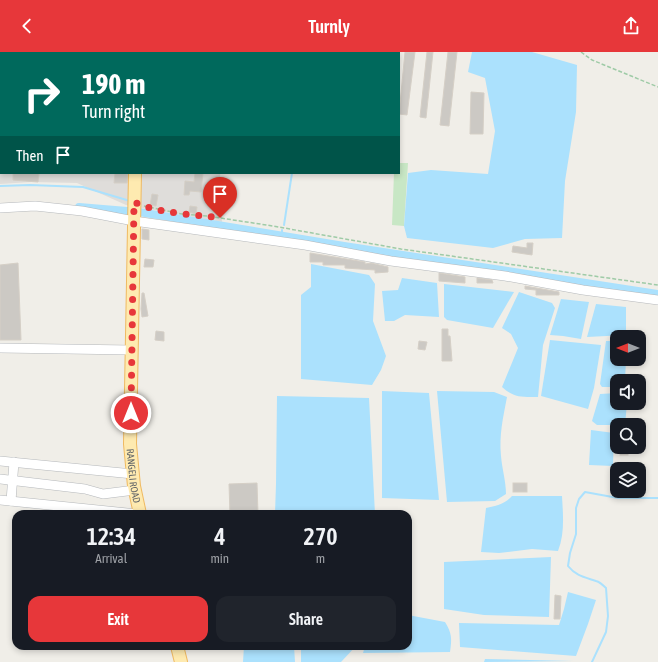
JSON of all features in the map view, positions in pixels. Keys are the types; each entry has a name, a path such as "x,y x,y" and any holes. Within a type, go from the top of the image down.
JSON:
{"main road":[{"name":"RANGELI ROAD","path":"135,174 130,444 135,490 139,510"},
{"path":"178,650 181,662"}],"street":[{"path":"0,208 35,206 82,212 134,211 390,261 505,276 583,290 658,300"},
{"path":"0,348 131,350"},
{"path":"0,461 133,474"},
{"path":"11,501 14,462"},
{"path":"0,479 85,489 103,494 135,490"},
{"path":"0,500 98,510"}],"path":[{"path":"581,52 592,60 658,87"},
{"path":"134,211 142,206 182,214 207,216 273,226 401,249 658,285"}],"shaded area":[{"path":"0,174 220,174 222,222 126,205 77,183 31,182 0,184"}],"green space":[{"path":"400,163 408,163 404,226 392,225 394,174 400,174"}],"water":[{"path":"472,52 532,52 577,65 576,112 565,181 562,238 525,239 493,248 407,238 404,226 408,173 431,170 488,174 495,131 485,78 468,72"},
{"path":"311,264 369,275 375,284 373,321 386,356 381,370 372,385 301,379 301,295 311,287"},
{"path":"402,278 437,283 439,317 405,315 394,321 385,321 382,291 398,290"},
{"path":"444,284 514,292 493,328 447,320 444,317"},
{"path":"519,292 552,303 555,308 543,345 538,397 514,395 502,387 518,348 511,334 502,328"},
{"path":"561,299 589,302 581,339 550,335"},
{"path":"596,304 626,307 626,330 610,330 610,336 587,337"},
{"path":"550,340 601,345 594,388 588,409 541,396"},
{"path":"606,341 610,341 610,366 626,366 625,374 610,374 610,387 602,387 600,384"},
{"path":"382,391 429,393 439,500 382,498"},
{"path":"437,391 494,392 507,397 501,441 501,456 506,494 495,501 447,502"},
{"path":"610,393 610,410 626,410 626,418 610,418 610,425 597,425 592,421 600,394"},
{"path":"277,396 369,398 375,510 275,510"},
{"path":"591,430 610,432 610,454 613,454 613,462 610,462 610,466 589,465"},
{"path":"512,496 562,496 563,531 558,551 532,549 499,553 481,552 486,508 503,503"},
{"path":"551,557 549,617 484,615 444,609 444,562"},
{"path":"568,592 596,600 576,656 460,647 459,623 559,625"},
{"path":"412,616 445,622 451,636 450,652 363,653 364,650 412,650"},
{"path":"244,650 294,650 295,662 243,662"},
{"path":"301,650 352,650 341,662 301,662"},
{"path":"485,659 574,661 484,662"}],"building":[{"path":"405,52 415,52 407,115 400,114"},
{"path":"427,52 433,52 426,118 420,117"},
{"path":"448,52 457,52 449,126 440,125"},
{"path":"471,92 484,93 483,134 470,134"},
{"path":"13,174 39,174 38,182 13,180"},
{"path":"115,174 128,174 127,183 114,183"},
{"path":"195,174 203,174 201,192 190,191 189,195 184,195 185,181 194,182"},
{"path":"152,194 158,195 156,206 150,205"},
{"path":"190,206 197,207 196,214 189,212"},
{"path":"142,229 149,230 149,240 142,239"},
{"path":"527,243 533,243 532,255 512,252 513,246 527,248"},
{"path":"310,253 388,267 388,272 375,273 375,270 345,268 345,265 323,265 323,262 310,262"},
{"path":"145,259 154,260 153,267 144,267"},
{"path":"18,263 21,340 0,340 0,265"},
{"path":"439,273 465,277 465,283 439,281"},
{"path":"477,278 492,280 493,283 477,283"},
{"path":"525,286 559,292 559,295 536,295 536,290 525,289"},
{"path":"142,293 144,293 148,316 142,317 141,309"},
{"path":"442,329 448,329 452,361 442,361"},
{"path":"156,331 164,332 164,341 155,340"},
{"path":"419,341 427,342 425,350 418,349"},
{"path":"257,483 258,510 230,510 229,484"},
{"path":"513,483 527,483 527,492 513,492"},
{"path":"555,595 561,596 560,619 554,619"}],"waterway":[{"path":"284,225 292,174"},
{"path":"0,186 30,185 83,187 130,201"},
{"path":"79,207 139,212 344,246 658,294"},
{"path":"282,230 282,236"},
{"path":"592,662 606,632 608,616 606,588 599,582 577,574 568,566 570,553 576,534 576,508 579,499 585,492 618,498 658,498"}],"route":[{"path":"131,413 134,202 142,206 182,214 220,218"}]}
